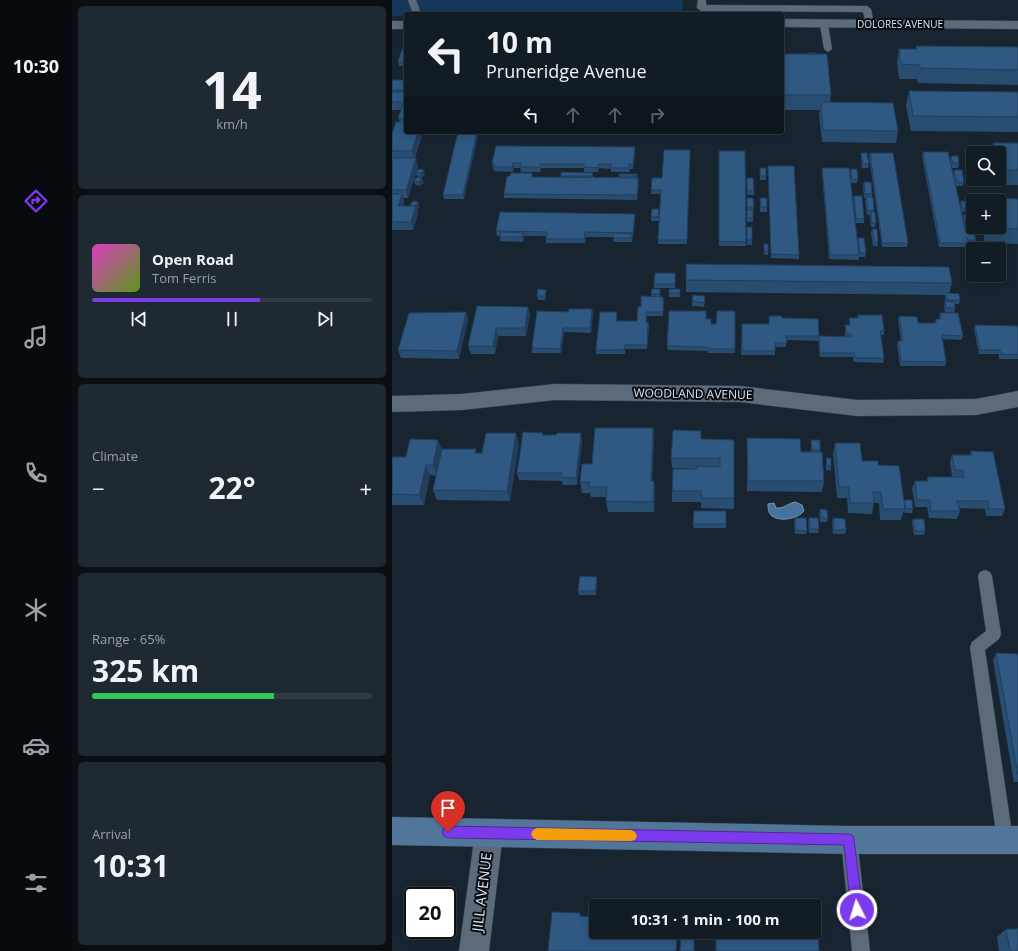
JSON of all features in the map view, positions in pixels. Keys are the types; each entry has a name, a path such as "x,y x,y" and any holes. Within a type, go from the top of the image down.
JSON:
{"main road":[{"path":"392,830 849,840 1011,840"}],"street":[{"name":"DOLORES AVENUE","path":"784,24 1018,25"},
{"path":"392,25 404,25"},
{"name":"WOODLAND AVENUE","path":"392,404 462,402 555,392 740,394 857,408 976,407 1018,399"},
{"name":"JILL AVENUE","path":"474,951 489,833"}],"lane":[{"path":"412,0 416,12"},
{"path":"702,0 701,8 867,9 870,24"},
{"path":"824,24 828,49"},
{"path":"986,576 994,634 977,647 1011,840"},
{"path":"849,840 861,951"}],"shaded area":[{"path":"392,0 683,0 682,12 404,12 404,16 392,16"},
{"path":"795,502 802,505 804,511 793,518 775,518 771,515 768,509 768,504 774,503 776,508 779,508"}],"building":[{"path":"916,46 1018,47 1018,70 920,68 920,65 901,64 899,49 917,49"},
{"path":"402,49 404,49 404,62 398,62"},
{"path":"784,54 827,54 831,95 784,95"},
{"path":"392,80 404,80 404,90 392,90"},
{"path":"909,91 1018,92 1018,117 913,116"},
{"path":"392,92 404,92 404,102 392,102"},
{"path":"404,102 404,118 398,118"},
{"path":"821,102 893,103 898,131 823,130"},
{"path":"396,122 404,122 404,134 417,134 412,151 392,151 392,134"},
{"path":"458,134 477,134 463,195 443,195"},
{"path":"993,143 1018,143 1018,170 1006,170 1006,146 994,146"},
{"path":"496,146 635,147 633,164 629,164 629,168 611,168 611,164 598,164 598,168 584,167 584,164 540,164 539,167 520,167 521,163 513,163 512,167 493,167 494,163 492,163"},
{"path":"664,150 690,150 687,240 658,240 661,190 651,190 652,178 662,178"},
{"path":"719,151 745,151 746,242 719,241"},
{"path":"923,152 948,152 966,234 974,234 976,240 968,240 967,238 968,242 966,243 940,243"},
{"path":"861,153 867,153 869,164 863,164"},
{"path":"870,153 893,153 908,243 882,243"},
{"path":"951,156 958,156 959,163 953,163"},
{"path":"392,158 416,158 406,190 392,190"},
{"path":"768,166 794,166 799,255 771,254"},
{"path":"760,168 766,168 766,176 760,176"},
{"path":"822,168 849,168 859,255 830,255"},
{"path":"419,169 424,170 421,173 416,172"},
{"path":"851,169 857,169 858,179 852,179"},
{"path":"954,170 962,170 964,182 957,182"},
{"path":"561,172 593,173 592,176 561,176"},
{"path":"511,173 532,173 532,177 638,178 637,195 504,194 507,176 510,176"},
{"path":"619,174 637,174 637,176 619,176"},
{"path":"418,177 422,179 418,182 414,180"},
{"path":"747,178 753,178 754,191 747,190"},
{"path":"864,182 871,182 872,194 865,194"},
{"path":"392,194 402,194 398,206 416,206 411,222 392,222"},
{"path":"854,196 862,196 864,219 856,219"},
{"path":"866,197 873,197 874,210 868,211"},
{"path":"747,198 753,198 754,207 747,207"},
{"path":"760,198 767,198 767,207 761,207"},
{"path":"1006,199 1018,199 1018,229 1006,229"},
{"path":"413,201 418,202 415,206 410,205"},
{"path":"961,201 966,202 966,208 962,208"},
{"path":"652,209 659,209 658,217 651,217"},
{"path":"747,210 753,210 753,218 747,218"},
{"path":"500,212 635,214 633,233 585,232 584,239 546,239 547,232 496,231"},
{"path":"871,212 875,212 876,223 872,223"},
{"path":"963,215 966,215 965,222"},
{"path":"747,227 752,227 752,240 747,240"},
{"path":"872,229 877,229 878,242 874,242"},
{"path":"501,232 523,233 522,237 500,237"},
{"path":"614,233 632,234 632,238 613,238"},
{"path":"858,238 864,238 866,253 860,253"},
{"path":"764,244 768,244 768,251 764,251"},
{"path":"686,264 949,267 952,283 686,280"},
{"path":"655,273 675,273 675,284 654,284"},
{"path":"538,289 546,290 545,296 537,296"},
{"path":"652,289 660,289 660,294 651,294"},
{"path":"669,289 680,289 680,293 669,293"},
{"path":"946,293 959,294 960,300 947,300"},
{"path":"693,295 705,296 704,303 692,301"},
{"path":"641,296 663,297 663,312 646,312 646,322 648,322 647,345 625,345 624,350 596,350 600,312 617,312 616,321 637,321 638,307 641,307"},
{"path":"945,301 954,302 955,308 946,308"},
{"path":"477,306 528,307 525,328 496,328 493,346 468,346"},
{"path":"569,309 592,309 590,328 563,328 560,349 532,348 537,311 568,312"},
{"path":"669,311 706,311 706,319 711,319 711,324 716,324 717,311 735,311 735,349 667,346"},
{"path":"466,312 457,351 398,350 409,313"},
{"path":"940,313 958,313 963,336 942,335 946,362 901,361 898,341 903,341 899,316 917,317 918,323 936,323 936,319 941,319"},
{"path":"858,315 882,315 884,331 880,331 884,358 855,358 854,353 820,353 819,336 851,337 851,334 846,333 845,325 850,325 849,318 858,318"},
{"path":"769,316 782,316 782,318 818,319 819,336 786,336 787,343 775,343 775,351 742,351 742,324 769,324"},
{"path":"975,325 1018,326 1018,355 1001,354 1000,350 980,350"},
{"path":"595,428 653,428 651,481 654,481 653,502 606,501 607,487 589,487 590,482 580,482 582,464 592,464"},
{"path":"673,430 701,431 701,439 734,440 734,498 701,498 701,491 672,491 673,469 697,469 697,466 720,467 720,458 671,458"},
{"path":"523,432 543,433 542,435 556,435 557,433 581,433 576,478 561,477 562,473 517,473"},
{"path":"486,433 516,433 507,491 433,490 442,449 476,449 475,453 482,453"},
{"path":"747,438 800,439 801,452 822,452 824,481 748,481"},
{"path":"410,439 438,440 433,465 426,465 419,495 392,494 392,457 406,457"},
{"path":"811,440 820,440 820,450 812,450"},
{"path":"835,443 860,443 862,461 878,461 878,465 899,466 905,509 883,509 881,492 873,492 874,503 850,503 849,487 839,487"},
{"path":"971,451 993,452 1005,509 989,509 988,501 957,501 960,511 931,511 930,500 917,500 915,481 928,481 928,477 964,477 963,470 955,470 952,455 972,455"},
{"path":"826,458 831,458 831,466 827,466"},
{"path":"904,500 912,500 913,509 906,509"},
{"path":"820,509 827,510 828,518 821,518"},
{"path":"694,511 726,511 726,524 693,524"},
{"path":"795,518 806,518 807,531 795,530"},
{"path":"809,518 818,518 819,529 810,529"},
{"path":"833,518 845,519 846,530 834,530"},
{"path":"913,519 924,519 925,531 915,531"},
{"path":"580,576 597,577 595,591 578,591"},
{"path":"996,653 1018,654 1018,775"},
{"path":"552,912 580,913 580,916 589,917 589,939 677,939 676,951 548,951"},
{"path":"1006,929 1018,929 1018,951 1010,951"},
{"path":"681,939 694,939 694,951 680,951"},
{"path":"716,939 819,939 819,951 716,951"}],"slow traffic":[{"path":"537,834 631,836"}],"route":[{"path":"448,832 849,840 857,910"}]}
